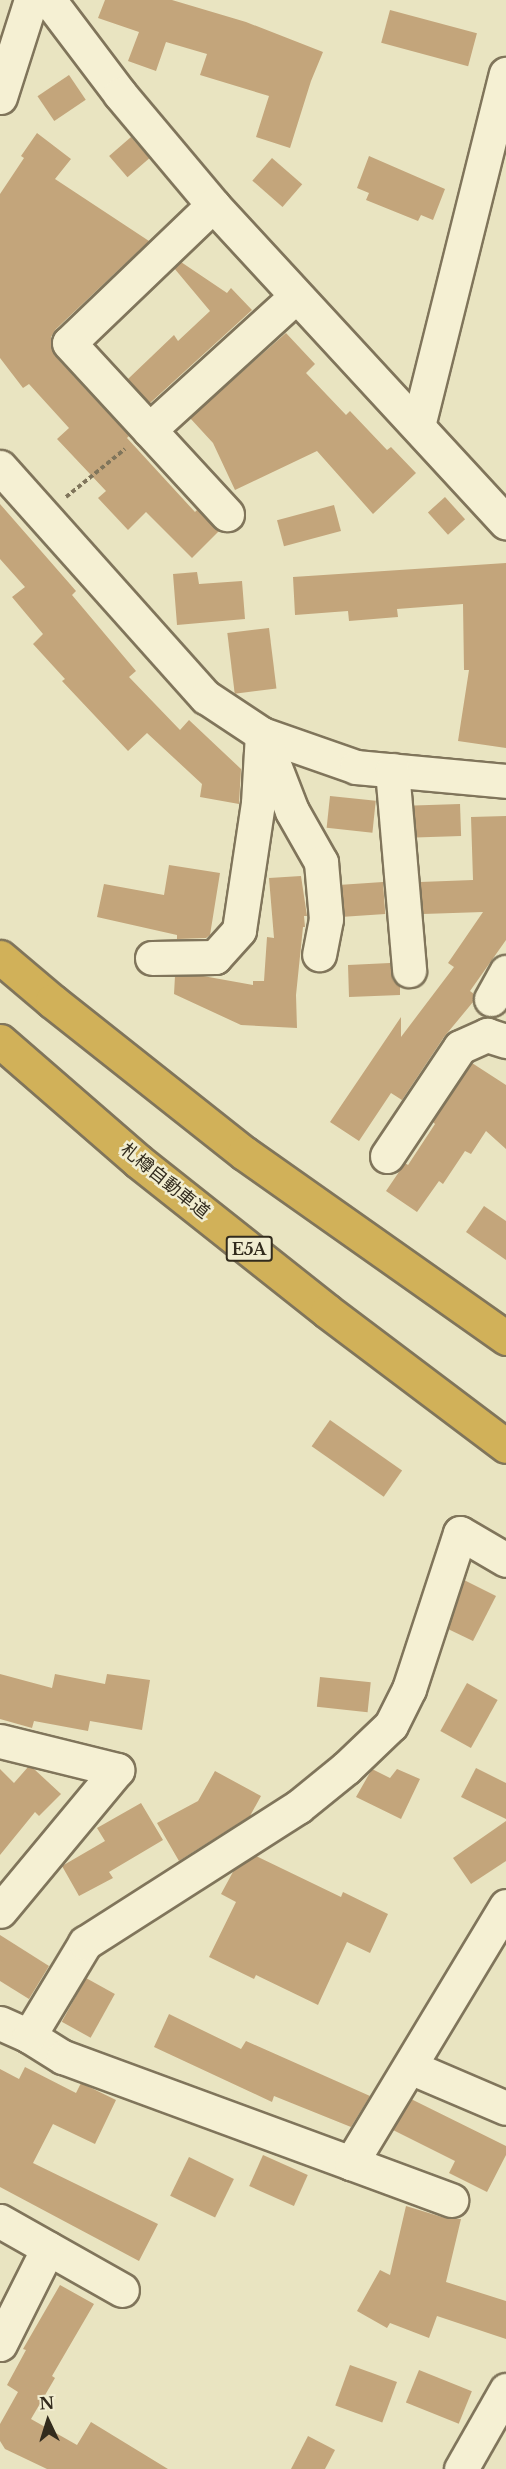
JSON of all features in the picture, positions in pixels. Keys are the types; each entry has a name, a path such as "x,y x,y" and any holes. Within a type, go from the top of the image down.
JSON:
{"highway":[{"path":"0,957 244,1153 506,1338"},
{"name":"札樽自動車道","path":"0,1041 138,1161 327,1311 506,1446"}],"street":[{"path":"0,97 31,0"},
{"path":"49,0 120,94 213,205 295,297 506,522"},
{"path":"418,426 506,74"},
{"path":"213,205 69,343 227,514"},
{"path":"149,430 295,297"},
{"path":"0,466 206,697 262,734 356,767 506,781"},
{"path":"262,734 292,811 321,862 326,919 319,954"},
{"path":"152,958 215,957 239,930 258,803 262,734"},
{"path":"392,770 409,970"},
{"path":"387,1156 460,1047 488,1035 506,1041"},
{"path":"29,2036 85,1943 298,1807 346,1768 391,1725 409,1689 460,1533 506,1560"},
{"path":"0,1740 117,1770 0,1911"},
{"path":"351,2163 506,1906"},
{"path":"0,2023 29,2036 63,2057 451,2200"},
{"path":"410,2067 506,2109"},
{"path":"0,2221 122,2290"},
{"path":"0,2344 48,2248"},
{"path":"461,2469 506,2390"}],"path":[{"path":"44,516 149,430"}],"building":[{"path":"105,0 172,0 246,22 323,52 311,81 290,148 256,137 269,96 200,75 207,54 166,42 156,71 128,61 139,32 98,18"},
{"path":"390,10 477,33 468,66 381,43"},
{"path":"69,75 86,100 54,121 37,96"},
{"path":"37,133 71,159 55,179 149,241 56,329 51,337 51,347 55,356 129,436 127,438 195,512 197,510 219,531 192,558 146,512 128,530 98,498 106,491 57,439 69,428 29,384 23,388 0,358 0,194 24,158 21,156"},
{"path":"131,137 149,158 127,177 109,156"},
{"path":"369,156 445,189 433,220 421,215 418,221 366,200 369,193 357,188"},
{"path":"272,158 302,184 283,207 252,181"},
{"path":"181,262 227,293 231,288 252,310 150,403 128,379 174,335 178,341 210,311 174,268"},
{"path":"286,333 315,364 306,373 346,415 350,411 387,450 391,447 416,473 373,514 317,451 235,490 213,443 190,418"},
{"path":"445,497 465,519 448,535 428,512"},
{"path":"0,504 76,591 72,595 136,671 129,677 180,730 189,720 241,769 239,804 200,797 202,784 147,733 128,751 62,681 65,679 33,644 43,634 12,597 25,587 0,559"},
{"path":"334,505 341,531 284,546 277,520"},
{"path":"506,563 506,748 458,741 469,670 464,670 463,604 397,609 398,617 349,621 348,611 295,615 293,577"},
{"path":"197,572 199,584 242,581 245,619 177,625 173,574"},
{"path":"269,628 276,689 235,694 227,633"},
{"path":"330,796 376,801 372,833 327,828"},
{"path":"460,804 461,836 415,838 414,806"},
{"path":"506,816 506,940 470,991 474,994 473,1002 444,1037 402,1100 391,1093 359,1141 330,1122 401,1017 401,1037 454,967 448,963 483,912 423,914 420,882 473,880 471,817"},
{"path":"169,865 220,873 210,935 206,938 177,939 177,935 97,917 104,884 164,895"},
{"path":"301,876 307,916 304,916 305,927 303,927 296,995 297,1028 241,1025 174,994 175,976 203,976 253,985 253,981 264,981 267,937 274,938 269,878"},
{"path":"383,882 385,914 344,917 342,885"},
{"path":"390,963 393,980 400,986 400,995 349,997 348,965"},
{"path":"472,1063 506,1085 506,1149 486,1131 471,1154 465,1151 443,1184 439,1181 417,1212 386,1191 405,1163 408,1165"},
{"path":"484,1206 506,1221 506,1260 466,1232"},
{"path":"330,1420 402,1470 384,1497 312,1446"},
{"path":"464,1580 496,1596 473,1641 448,1629"},
{"path":"0,1674 52,1688 55,1674 105,1684 107,1674 150,1680 142,1730 90,1721 88,1731 34,1721 32,1728 0,1719"},
{"path":"320,1677 371,1682 368,1712 317,1707"},
{"path":"467,1683 498,1700 471,1748 440,1731"},
{"path":"28,1767 34,1769 61,1794 39,1816 35,1812 0,1855 0,1769 14,1783"},
{"path":"476,1768 506,1783 506,1819 461,1797"},
{"path":"372,1769 390,1778 397,1769 420,1779 401,1819 356,1797"},
{"path":"215,1771 261,1796 250,1816 179,1861 157,1823 198,1801"},
{"path":"141,1803 163,1840 109,1872 113,1878 79,1896 62,1866 105,1841 97,1828"},
{"path":"506,1821 506,1861 471,1884 453,1858"},
{"path":"256,1856 341,1897 343,1892 388,1914 370,1953 347,1942 318,2005 256,1975 254,1979 209,1957 236,1902 221,1894 234,1870"},
{"path":"0,1935 49,1966 29,1999 0,1981"},
{"path":"86,1978 115,1994 91,2038 62,2022"},
{"path":"169,2014 241,2049 246,2041 370,2096 351,2127 274,2096 272,2102 154,2047"},
{"path":"25,2067 76,2093 81,2083 116,2100 95,2144 53,2124 33,2163 158,2224 139,2261 0,2187 0,2069 19,2079"},
{"path":"411,2099 506,2146 506,2155 487,2192 449,2173 455,2161 393,2130"},
{"path":"263,2155 308,2175 294,2206 249,2186"},
{"path":"189,2157 234,2179 215,2218 170,2196"},
{"path":"406,2206 445,2218 461,2219 446,2282 506,2301 506,2339 437,2316 429,2338 390,2323 387,2328 357,2311 380,2270 390,2275"},
{"path":"60,2285 94,2304 52,2376 55,2378 31,2419 77,2445 91,2422 168,2469 47,2469 5,2449 0,2441 0,2424 18,2392 7,2385 26,2350 23,2349"},
{"path":"350,2365 397,2382 382,2423 335,2405"},
{"path":"419,2370 472,2391 459,2424 406,2402"},
{"path":"308,2436 335,2450 325,2469 291,2469"}]}
